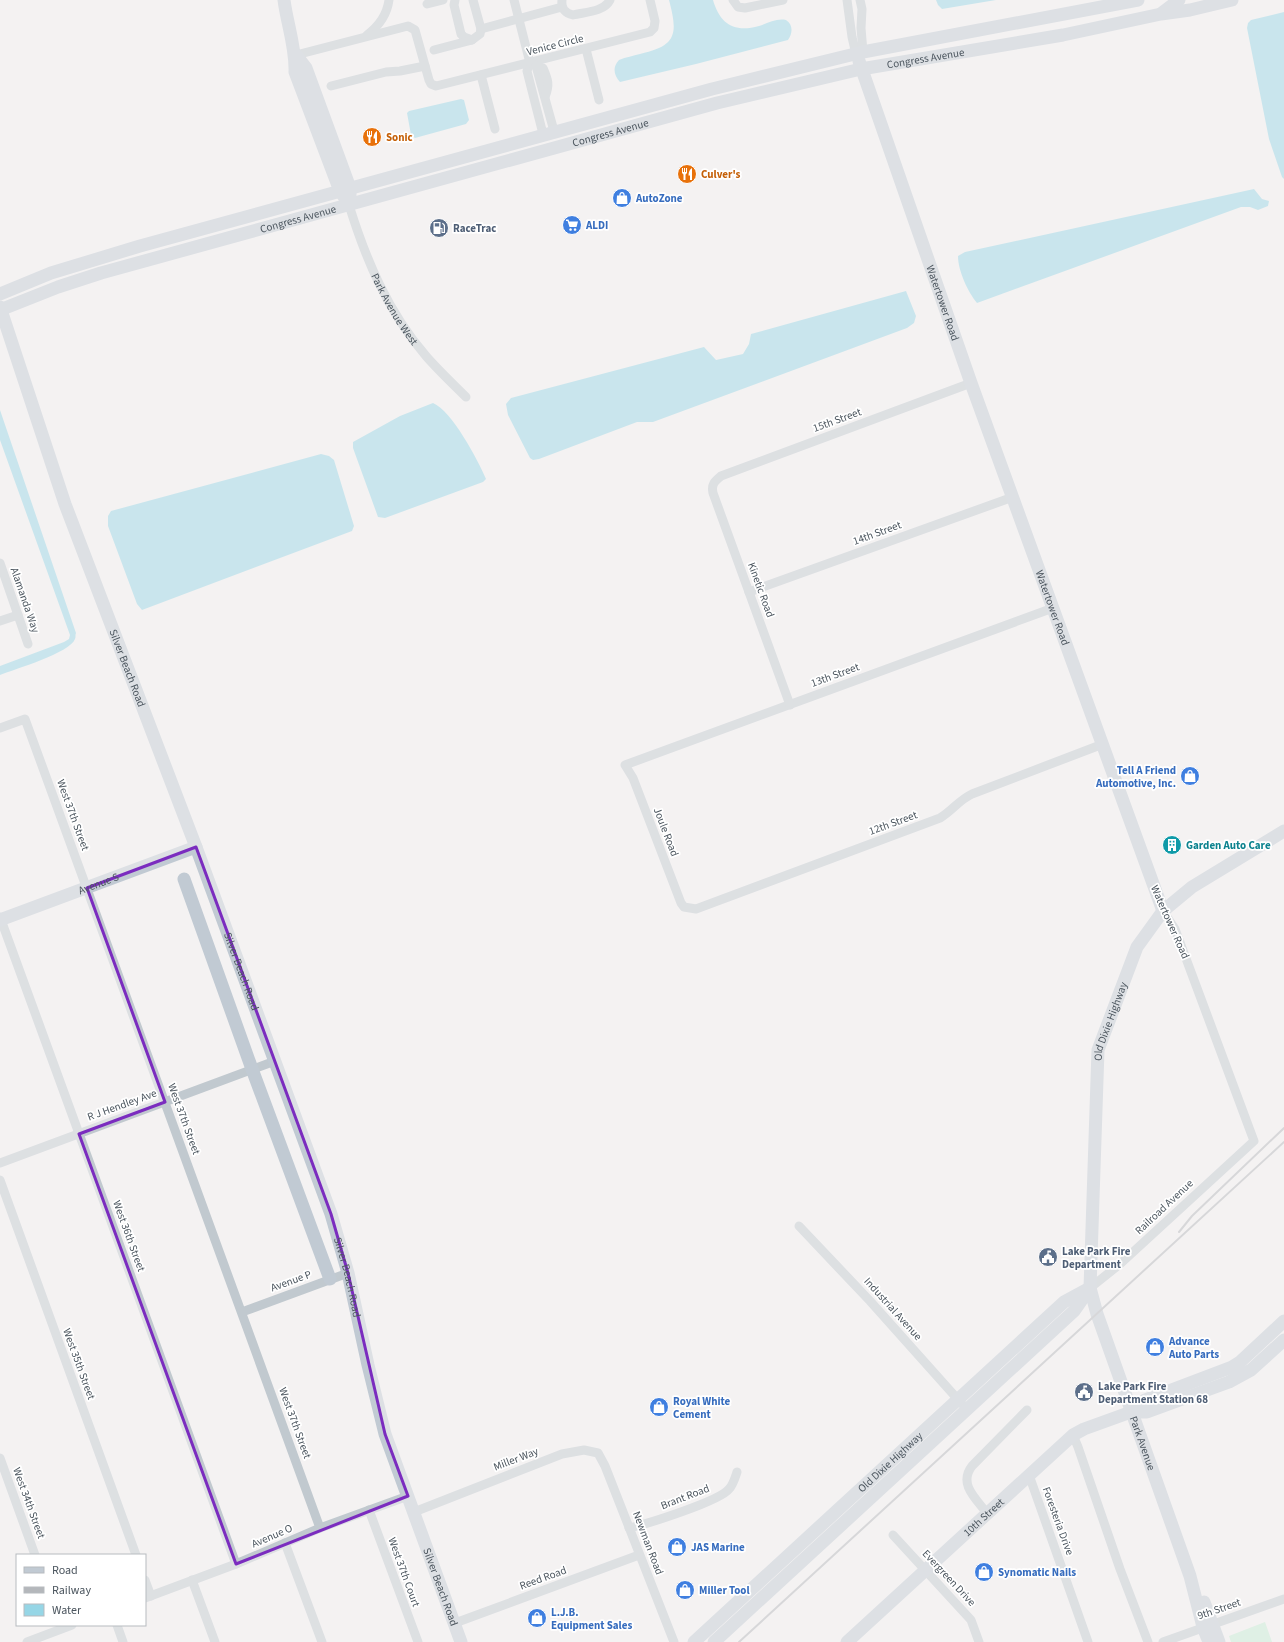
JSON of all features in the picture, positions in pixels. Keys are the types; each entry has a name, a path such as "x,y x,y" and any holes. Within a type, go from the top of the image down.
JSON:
{"street":[{"name":"Park Avenue West","path":"284,0 287,20 296,55 306,68 369,264 388,303 406,331 426,356 466,397"},
{"path":"357,40 374,30 385,15 389,0"},
{"path":"427,4 443,0"},
{"path":"455,0 454,5 461,34 464,38 472,40"},
{"path":"434,50 477,38 481,29 473,0"},
{"path":"514,0 533,65 545,97 549,133"},
{"path":"481,29 519,19 562,4 568,14 573,15 603,8 610,0"},
{"name":"Venice Circle","path":"425,66 431,84 436,86 533,65 652,31 655,21 650,0"},
{"path":"733,0 738,7 745,8 783,0"},
{"path":"847,0 852,38 860,53"},
{"path":"860,0 862,9 860,28 861,69"},
{"name":"Congress Avenue","path":"0,294 51,273 98,258 712,89 860,53 1138,0"},
{"path":"1161,14 1179,0"},
{"name":"Congress Avenue","path":"0,309 58,287 101,273 717,103 861,69 1064,35 1161,14 1192,5 1232,0"},
{"path":"382,20 384,27 392,30"},
{"path":"296,55 408,26 415,30 425,66 386,72 331,86"},
{"path":"586,49 599,100"},
{"path":"533,65 527,71 549,133"},
{"name":"Watertower Road","path":"861,69 971,383 1103,744 1162,912 1175,929 1254,1141"},
{"path":"482,75 495,129"},
{"name":"Silver Beach Road","path":"0,309 66,504 196,846 331,1214 348,1272 368,1365 385,1434 461,1642"},
{"name":"15th Street","path":"714,482 721,476 971,383"},
{"name":"Kinetic Road","path":"714,482 712,488 713,493 790,705"},
{"name":"14th Street","path":"749,592 1013,497"},
{"name":"Alamanda Way","path":"0,563 28,644"},
{"name":"13th Street","path":"625,765 1053,608"},
{"path":"0,621 18,615"},
{"name":"West 37th Street","path":"0,728 25,719 320,1528"},
{"name":"12th Street","path":"684,907 696,909 940,818 972,794 1103,744"},
{"name":"Joule Road","path":"625,765 633,778 678,897 684,907"},
{"name":"Old Dixie Highway","path":"714,1642 1074,1311 1090,1288 1098,1050 1137,947 1162,912 1192,887 1284,831"},
{"name":"Avenue S","path":"0,919 87,888 196,846"},
{"name":"Silver Beach Road","path":"184,879 252,1069 330,1279"},
{"name":"West 36th Street","path":"0,919 236,1564"},
{"name":"R J Hendley Ave","path":"0,1163 275,1061"},
{"name":"Railroad Avenue","path":"1090,1288 1120,1264 1254,1141"},
{"name":"West 35th Street","path":"0,1180 136,1554"},
{"name":"Industrial Avenue","path":"799,1226 958,1399 966,1410"},
{"name":"Avenue P","path":"242,1312 348,1272"},
{"name":"Old Dixie Highway","path":"694,1642 1064,1302 1090,1288"},
{"name":"Park Avenue","path":"1090,1288 1097,1314 1131,1412 1190,1576 1197,1583 1208,1626 1210,1642"},
{"name":"10th Street","path":"1131,1412 1145,1400 1232,1367 1284,1321"},
{"name":"10th Street","path":"847,1642 1073,1435 1084,1429 1131,1412 1147,1412 1229,1382 1251,1370 1284,1340"},
{"path":"987,1513 968,1487 966,1476 972,1466 1027,1410"},
{"path":"1073,1435 1148,1642"},
{"name":"Miller Way","path":"414,1512 562,1454 584,1450 598,1453"},
{"name":"Newman Road","path":"598,1453 605,1466 674,1642"},
{"name":"West 34th Street","path":"0,1458 35,1554"},
{"name":"Brant Road","path":"629,1528 652,1522 718,1498 729,1490 737,1472"},
{"name":"Foresteria Drive","path":"1029,1475 1088,1642"},
{"name":"Avenue O","path":"148,1597 236,1564 320,1528 408,1496"},
{"name":"West 37th Court","path":"369,1510 418,1642"},
{"name":"Evergreen Drive","path":"893,1535 971,1620 979,1642"},
{"path":"285,1543 322,1642"},
{"name":"Reed Road","path":"455,1623 639,1555"},
{"path":"192,1580 215,1642"},
{"path":"146,1586 148,1597"},
{"name":"9th Street","path":"1163,1642 1284,1599"},
{"path":"117,1626 123,1642"},
{"name":"Park Avenue","path":"1208,1626 1219,1642"},
{"path":"29,1642 62,1627"}],"highlighted area":[{"path":"196,847 331,1214 348,1273 385,1434 408,1496 236,1564 79,1134 165,1102 87,888"}],"green space":[{"path":"1265,1622 1272,1642 1231,1642 1229,1636"}],"water":[{"path":"669,0 713,0 724,21 735,27 750,28 776,20 786,20 791,26 791,34 788,40 620,82 616,77 615,71 615,66 619,60 652,51 661,47 672,37 674,30"},
{"path":"936,0 996,0 942,9"},
{"path":"1284,12 1284,179 1269,139 1247,28 1248,23 1251,20"},
{"path":"461,99 464,100 469,120 466,124 415,138 411,135 407,113 409,111"},
{"path":"1254,189 1262,199 1269,201 1268,206 1258,210 1250,207 1241,207 977,303 967,287 958,262 958,256 965,252"},
{"path":"906,291 916,316 914,323 907,328 653,422 637,422 539,459 533,460 530,458 508,415 506,404 511,398 704,347 716,360 743,354 749,344 751,334"},
{"path":"433,403 448,416 464,437 486,479 483,482 385,518 378,517 353,448 353,442 400,416"},
{"path":"0,410 76,633 75,639 63,650 0,675 0,666 64,642 69,639 70,635 0,440"},
{"path":"321,454 329,456 334,460 354,526 352,531 142,610 137,604 108,526 108,516 111,511"}],"railway":[{"path":"1179,1232 1192,1216 1284,1128"},
{"path":"739,1642 1284,1142"}],"place":[{"name":"Sonic","path":"372,137"},
{"name":"Culver's","path":"687,174"},
{"name":"AutoZone","path":"622,198"},
{"name":"ALDI","path":"572,225"},
{"name":"RaceTrac","path":"439,228"},
{"name":"Tell A Friend Automotive, Inc.","path":"1190,776"},
{"name":"Garden Auto Care","path":"1172,845"},
{"name":"Lake Park Fire Department","path":"1048,1257"},
{"name":"Advance Auto Parts","path":"1155,1347"},
{"name":"Lake Park Fire Department Station 68","path":"1084,1392"},
{"name":"Royal White Cement","path":"659,1407"},
{"name":"JAS Marine","path":"677,1547"},
{"name":"Synomatic Nails","path":"984,1572"},
{"name":"Miller Tool","path":"685,1590"},
{"name":"L.J.B. Equipment Sales","path":"537,1618"}]}
